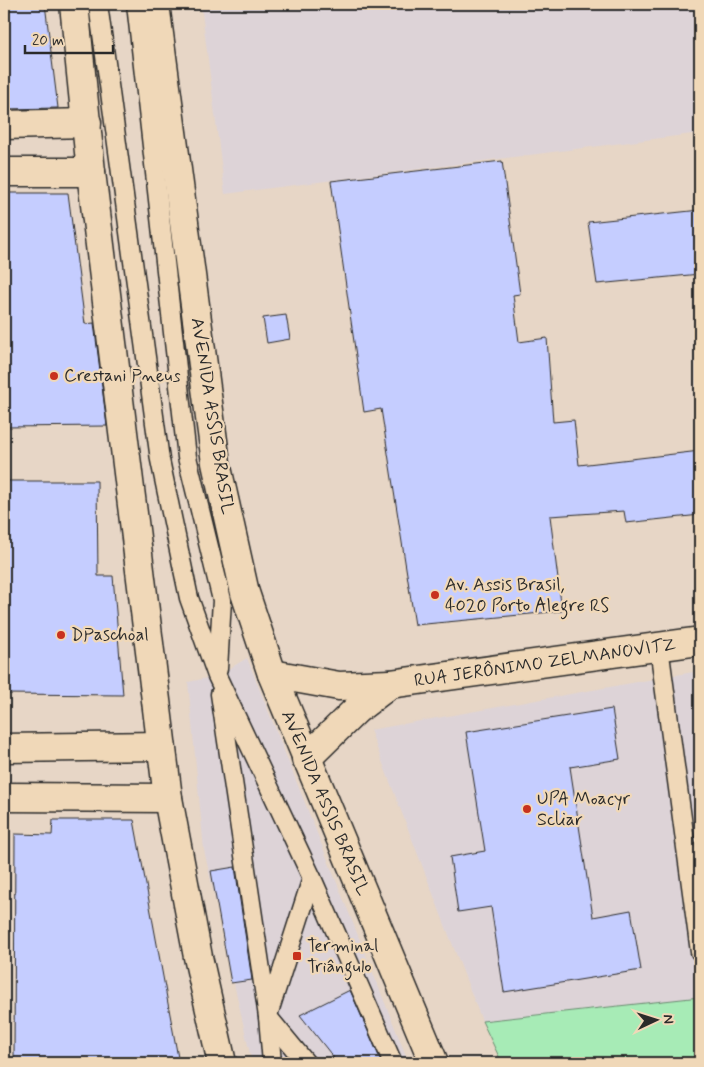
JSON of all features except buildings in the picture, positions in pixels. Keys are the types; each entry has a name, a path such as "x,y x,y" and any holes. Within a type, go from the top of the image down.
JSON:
{"main road":[{"path":"74,4 91,172 168,798 198,957 222,1063"},
{"name":"AVENIDA ASSIS BRASIL","path":"155,4 216,463 245,593 272,674 434,1063"},
{"path":"4,125 87,123"},
{"path":"4,172 91,172"},
{"name":"RUA JERÔNIMO ZELMANOVITZ","path":"272,674 339,686 390,684 700,641"},
{"name":"RUA JERÔNIMO ZELMANOVITZ","path":"306,758 356,710 390,684"},
{"path":"4,748 161,746"},
{"path":"4,797 168,798"}],"lane":[{"path":"98,4 160,460 189,598 217,676 312,878 393,1063"},
{"path":"136,4 187,457 222,600 217,676 268,1017 272,1063"},
{"path":"659,647 700,952"},
{"path":"268,1017 312,878"},
{"path":"268,1017 306,1063"}],"shaded area":[{"path":"201,4 700,4 700,133 225,194"},
{"name":"Terminal Triângulo","path":"247,658 409,1063 252,1063 204,850 188,682 217,676"},
{"path":"693,672 700,713 700,997 482,1021 370,730"}],"green space":[{"path":"700,997 700,1063 502,1063 482,1021"}],"place":[{"name":"Crestani Pneus","path":"54,376"},
{"name":"Av. Assis Brasil, 4020 Porto Alegre RS","path":"435,595"},
{"name":"DPaschoal","path":"61,635"},
{"name":"UPA Moacyr Scliar","path":"527,809"},
{"name":"Terminal Triângulo","path":"297,956"}]}
